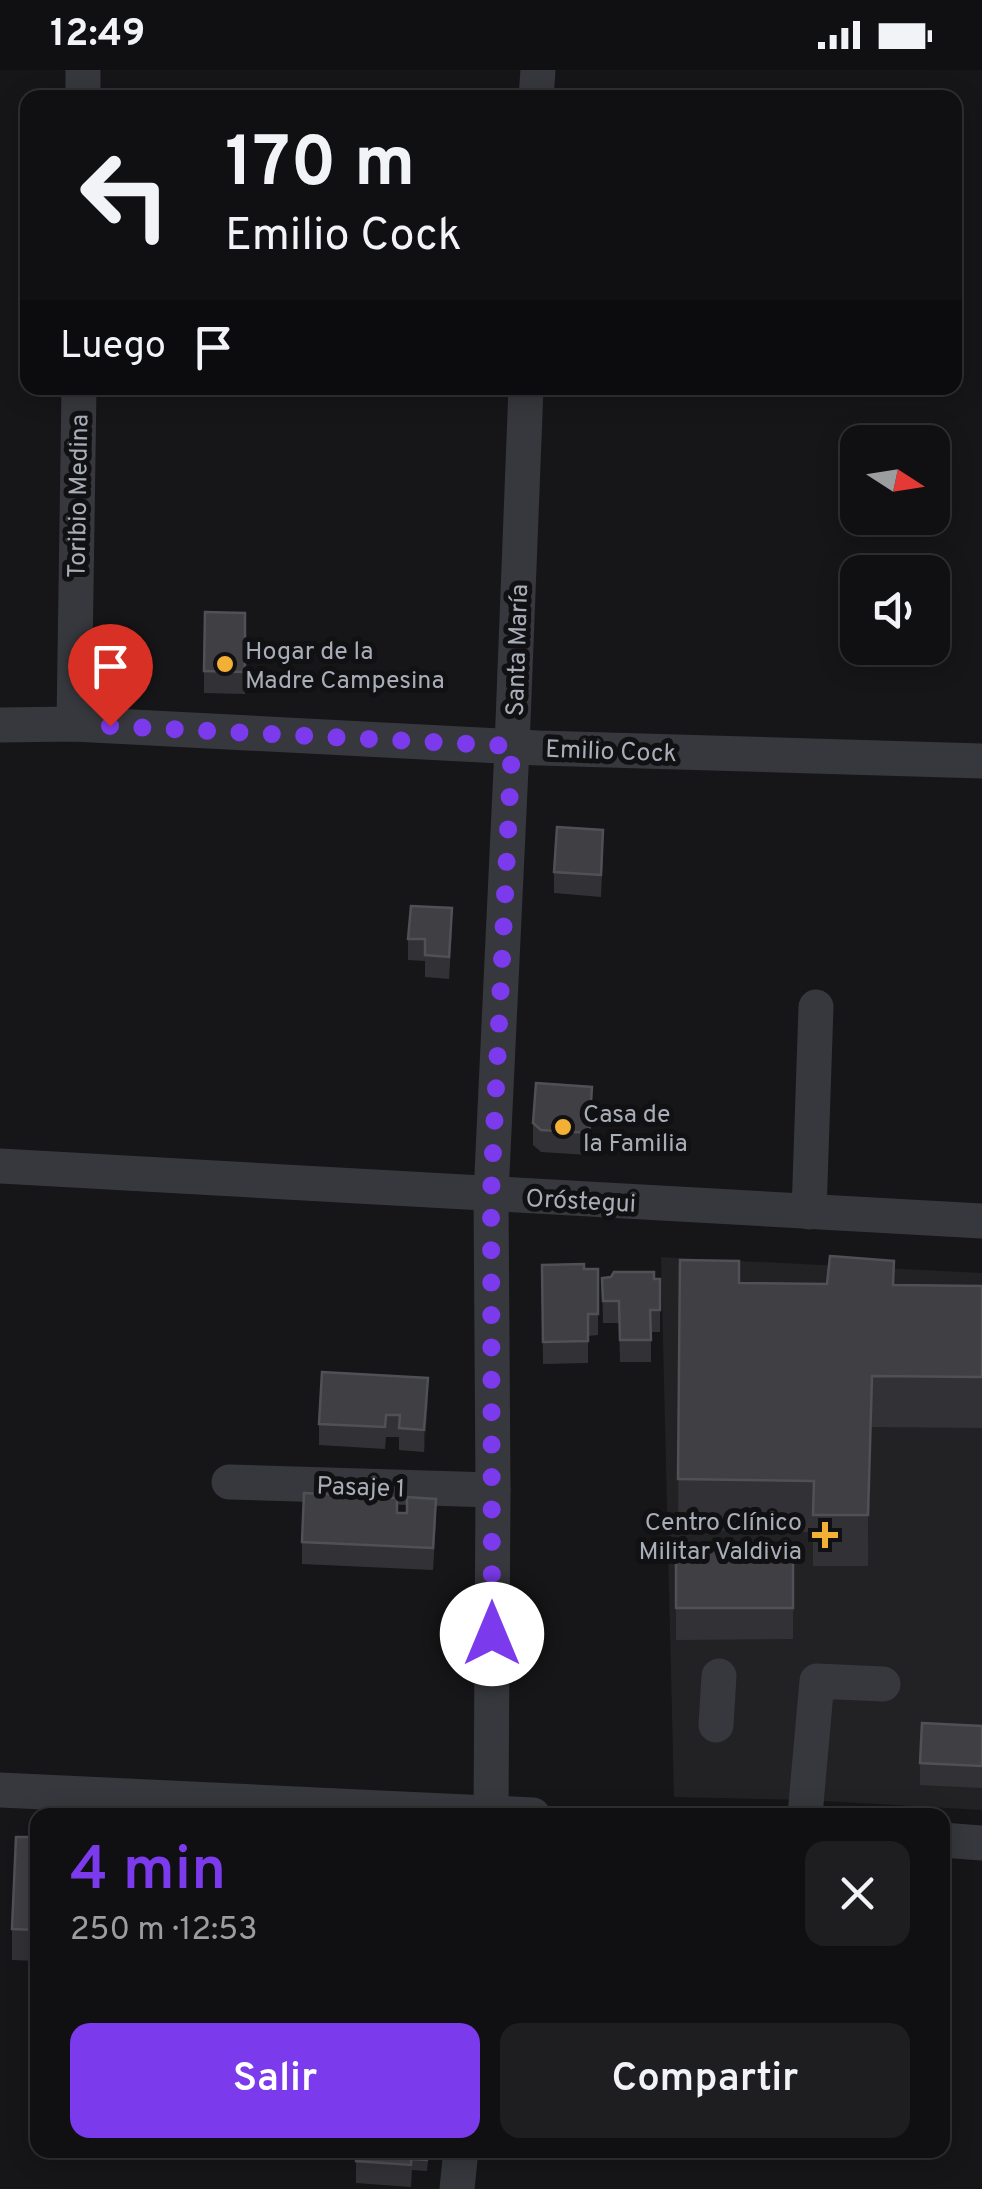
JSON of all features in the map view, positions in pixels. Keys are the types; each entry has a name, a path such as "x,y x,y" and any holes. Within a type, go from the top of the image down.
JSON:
{"street":[{"name":"Toribio Medina","path":"74,724 79,395"},
{"name":"Santa María","path":"491,1808 491,1195 526,395"},
{"name":"Emilio Cock","path":"0,725 74,724 512,746 982,760"},
{"path":"809,1212 816,1007"},
{"name":"Oróstegui","path":"0,1166 982,1221"},
{"name":"Pasaje 1","path":"229,1482 494,1490"},
{"path":"716,1725 719,1676"},
{"path":"807,1808 817,1680 883,1684"},
{"path":"0,1790 368,1808"},
{"path":"950,1840 982,1842"},
{"path":"458,2189 460,2158"}],"shaded area":[{"name":"Centro Clínico Militar Valdivia","path":"661,1257 982,1273 982,1810 674,1797"}],"building":[{"name":"Hogar de la Madre Campesina","path":"205,612 245,613 245,672 204,671"},
{"path":"557,827 603,830 601,875 554,872"},
{"path":"411,906 452,908 449,957 425,955 425,939 408,939"},
{"path":"536,1083 592,1087 589,1133 541,1130 533,1123"},
{"path":"830,1256 894,1261 893,1285 982,1286 982,1377 872,1376 868,1515 813,1515 814,1481 678,1479 680,1260 739,1261 739,1283 827,1284"},
{"path":"584,1264 584,1269 598,1269 598,1314 588,1314 588,1341 543,1342 542,1265"},
{"path":"614,1272 654,1272 654,1279 660,1279 660,1310 650,1310 651,1340 620,1340 619,1301 603,1301 602,1278 611,1277"},
{"path":"322,1372 428,1378 424,1430 399,1428 400,1415 386,1415 385,1427 319,1424"},
{"path":"304,1493 397,1498 397,1513 407,1513 407,1497 436,1499 433,1548 302,1542"},
{"path":"676,1544 793,1544 793,1608 676,1608"},
{"path":"922,1723 982,1726 982,1766 920,1763"},
{"path":"16,1837 30,1837 30,1930 12,1929"},
{"path":"356,2158 411,2158 411,2165 356,2161"}],"place":[{"name":"Hogar de la Madre Campesina","path":"225,664"},
{"name":"Casa de la Familia","path":"563,1127"},
{"name":"Centro Clínico Militar Valdivia","path":"825,1535"}],"route":[{"path":"110,726 512,746 491,1195 492,1634"}]}
